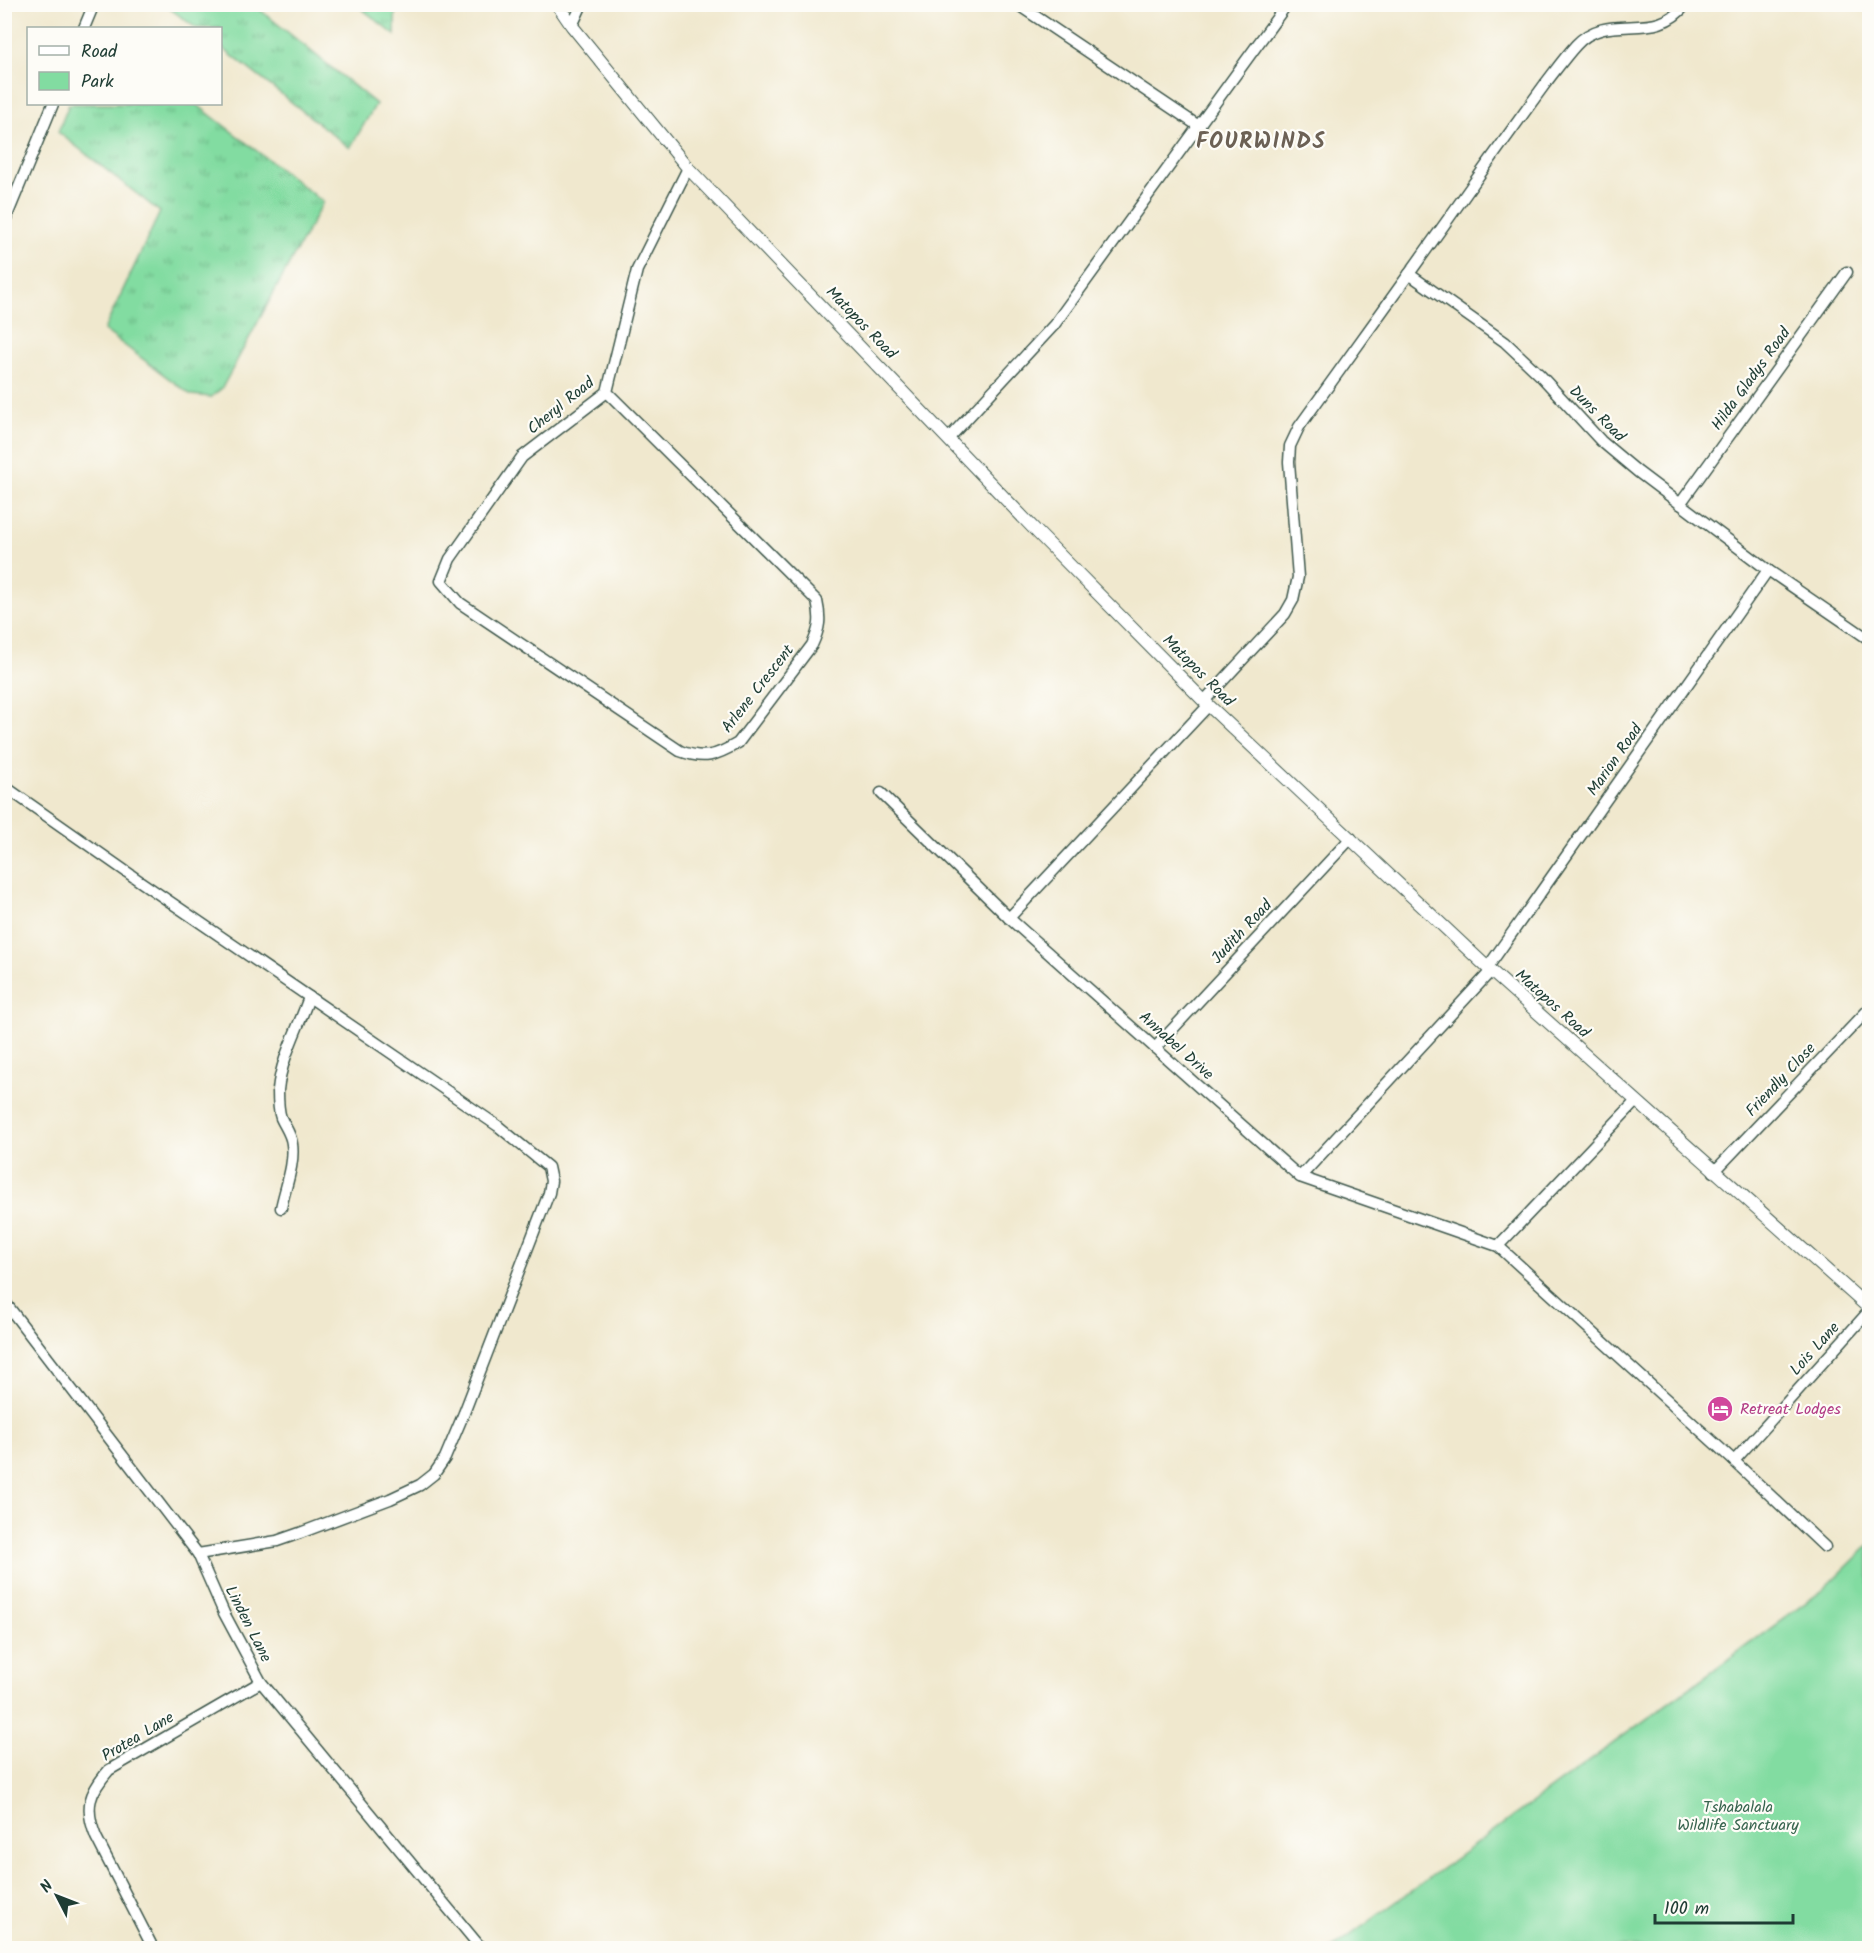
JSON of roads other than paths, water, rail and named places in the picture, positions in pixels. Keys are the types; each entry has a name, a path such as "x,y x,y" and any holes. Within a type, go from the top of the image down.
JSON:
{"main road":[{"name":"Matopos Road","path":"557,4 572,26 688,168 1206,704 1490,969 1869,1310"}],"street":[{"path":"84,27 94,4"},
{"path":"572,26 582,4"},
{"path":"1017,4 1200,127"},
{"path":"949,438 1054,326 1287,4"},
{"path":"1010,918 1285,614 1293,600 1298,577 1289,462 1290,446 1299,427 1524,112 1577,44 1594,32 1617,26 1662,24 1675,16 1686,4"},
{"path":"4,223 53,105"},
{"name":"Cheryl Road","path":"441,581 450,559 522,457 607,392 637,270 688,168"},
{"name":"Hilda Gladys Road","path":"1680,504 1847,272"},
{"name":"Duns Road","path":"1409,274 1505,342 1540,375 1601,441 1638,472 1768,570 1869,640"},
{"name":"Arlene Crescent","path":"441,581 460,603 680,751 695,757 707,756 721,753 738,743 812,645 819,630 817,601 607,392"},
{"name":"Marion Road","path":"1300,1177 1490,969 1768,570"},
{"path":"4,786 498,1126 540,1159 548,1167 550,1173 549,1193 464,1413 445,1458 434,1474 420,1485 390,1499 277,1541 198,1554"},
{"name":"Annabel Drive","path":"882,793 1010,918 1300,1177 1498,1245"},
{"name":"Judith Road","path":"1155,1048 1351,838"},
{"path":"280,1208 293,1146 278,1107 278,1090 283,1066 309,997"},
{"name":"Friendly Close","path":"1714,1172 1869,1008"},
{"path":"1636,1101 1498,1245 1734,1461 1825,1548"},
{"name":"Linden Lane","path":"4,1301 198,1554 224,1613 261,1682 481,1948"},
{"name":"Lois Lane","path":"1734,1461 1869,1310"},
{"name":"Protea Lane","path":"153,1948 89,1820 90,1800 96,1785 109,1770 261,1682"}],"place":[{"name":"Retreat Lodges","path":"1720,1409"}],"district":[{"name":"FOURWINDS","path":"1261,142"}],"park label":[{"name":"Tshabalala Wildlife Sanctuary","path":"1738,1816"}]}
